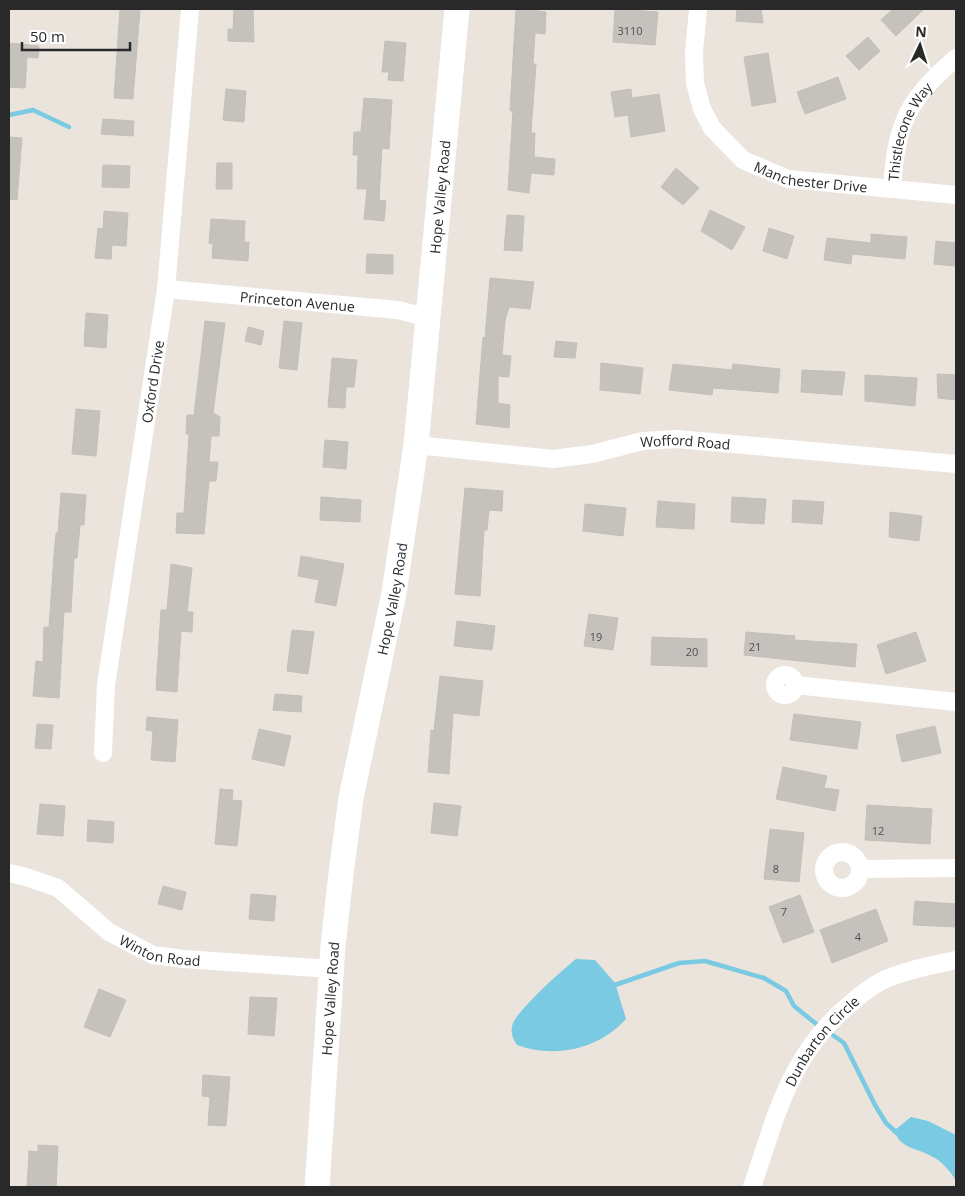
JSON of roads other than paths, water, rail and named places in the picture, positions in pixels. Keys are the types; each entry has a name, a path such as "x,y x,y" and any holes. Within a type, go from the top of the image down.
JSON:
{"main road":[{"name":"Hope Valley Road","path":"317,1187 332,969 351,798 394,593 416,445 458,9"}],"street":[{"name":"Oxford Drive","path":"103,753 106,685 166,289 190,9"},
{"name":"Manchester Drive","path":"698,9 694,52 695,83 702,109 712,128 729,147 754,166 788,179 956,195"},
{"name":"Thistlecone Way","path":"892,189 898,136 907,111 932,78 956,58"},
{"name":"Princeton Avenue","path":"166,289 398,310 429,318"},
{"name":"Wofford Road","path":"416,445 553,459 592,454 643,441 677,439 956,464"},
{"path":"795,685 956,702"},
{"path":"861,869 956,868"},
{"name":"Winton Road","path":"9,873 58,888 108,932 154,954 184,959 332,969"},
{"name":"Dunbarton Circle","path":"752,1187 796,1066 826,1025 854,1000 885,980 913,970 956,960"}],"water":[{"path":"576,959 595,960 615,983 626,1019 603,1038 576,1048 546,1051 517,1045 513,1037 512,1026 517,1016"},
{"path":"911,1117 928,1121 956,1135 956,1181 939,1161 903,1144 899,1140 896,1135 896,1129"}],"waterway":[{"path":"9,115 33,110 69,127"},
{"path":"612,986 679,963 705,961 764,978 786,991 794,1006 820,1027"},
{"path":"827,1031 844,1043 875,1105 886,1123 899,1135"}]}
